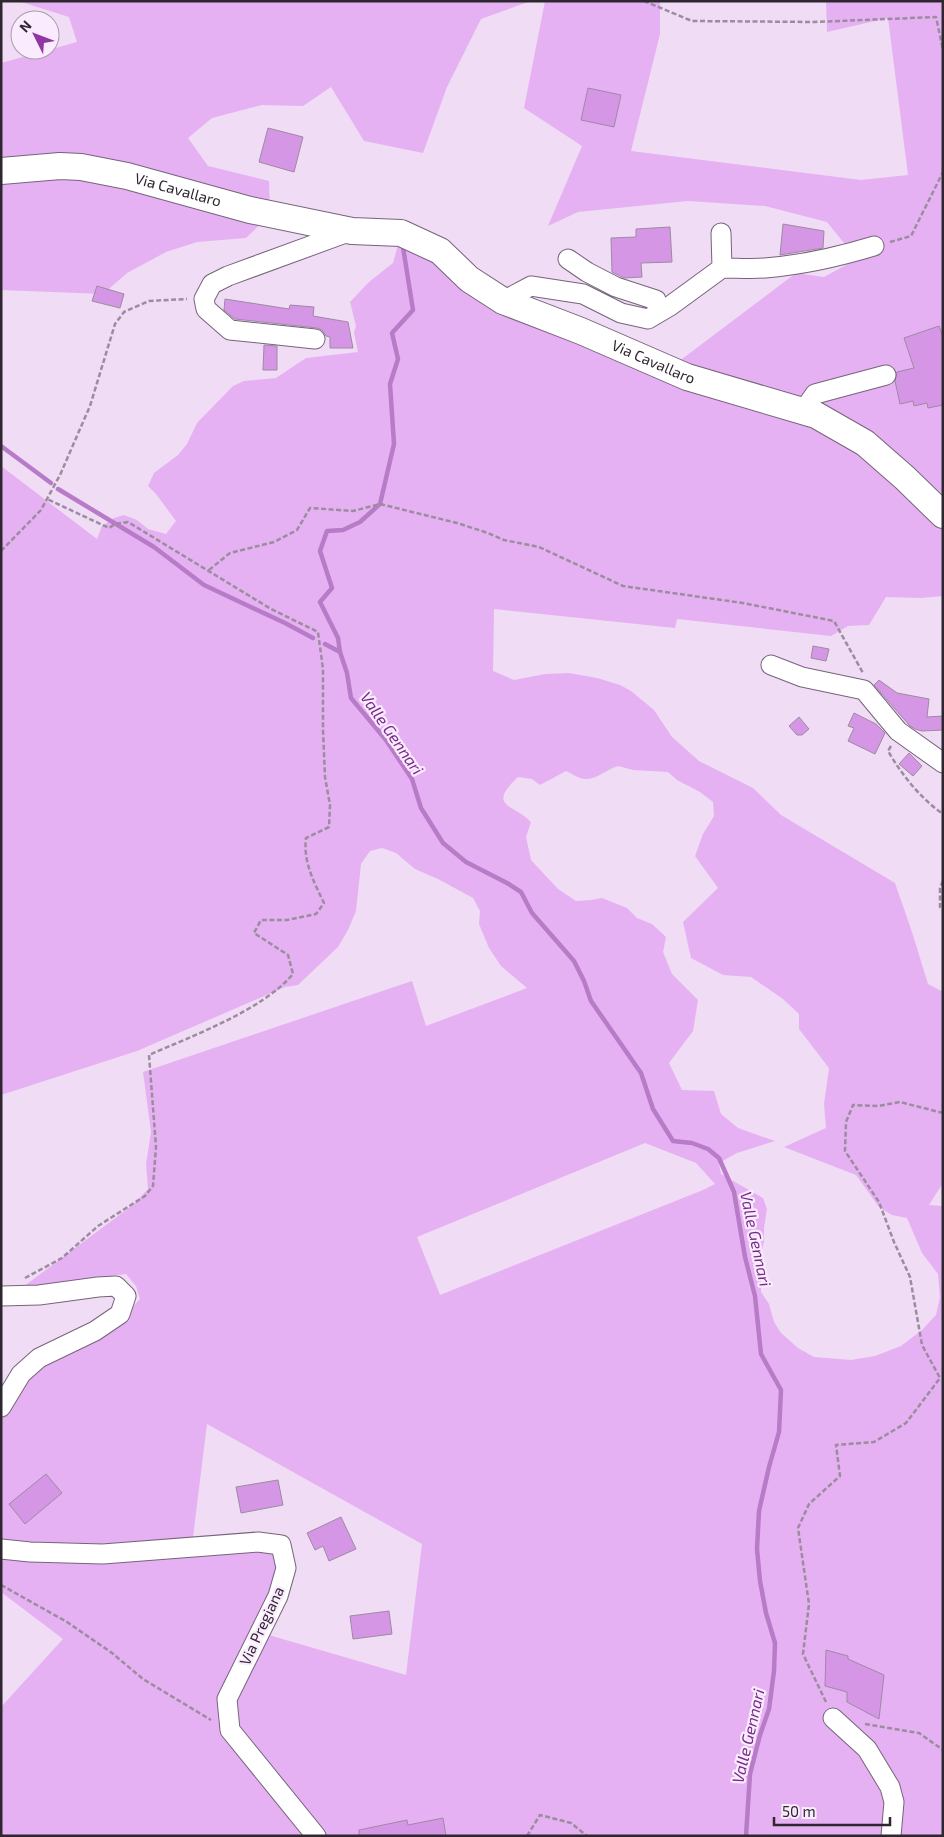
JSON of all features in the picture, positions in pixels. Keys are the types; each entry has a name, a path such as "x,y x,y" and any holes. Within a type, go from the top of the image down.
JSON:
{"street":[{"name":"Via Cavallaro","path":"1,171 60,166 81,167 127,176 250,210 352,231 402,233 440,251 469,278 503,301 581,331 687,377 816,415 865,444 905,478 943,516"},
{"name":"Via Cavallaro","path":"204,298 212,284 228,276 352,231"},
{"path":"721,233 722,268"},
{"path":"503,301 532,286 583,294 620,313 648,319 722,268 763,268 798,265 833,258 874,246"},
{"path":"568,259 587,272 616,287 656,300 658,313"},
{"path":"204,298 206,309 230,330 316,339"},
{"path":"804,412 815,394 886,375"},
{"path":"771,666 802,677 864,690 898,731 943,763"},
{"path":"1,1406 21,1374 39,1358 94,1331 120,1314 126,1296 116,1286 39,1295 5,1296"},
{"name":"Via Pregiana","path":"1,1549 30,1552 103,1554 258,1542 281,1545 286,1568 278,1596 227,1699 230,1730"},
{"path":"833,1718 867,1749 890,1787 894,1802 890,1836"},
{"path":"230,1730 316,1836"}],"path":[{"path":"644,1 692,21 814,22 936,17 943,50"},
{"path":"874,246 911,236 943,172"},
{"path":"1,551 41,510 60,475 90,406 115,324 124,312 149,301 204,298"},
{"path":"5,1296 26,1278 62,1258 98,1226 144,1196 153,1186 156,1147 149,1055 217,1024 261,1001 282,987 293,974 288,955 254,933 260,920 287,920 316,914 324,902 311,875 304,852 306,838 329,827 330,805 323,730 323,668 318,632 272,609 128,522 116,524 108,528 47,499"},
{"path":"209,570 230,553 274,542 297,530 310,508 353,511 380,504 457,523 504,540 539,547 623,586 743,603 834,621 864,675 864,690"},
{"path":"898,731 888,751 923,798 943,814"},
{"path":"943,881 940,888 940,907 943,910"},
{"path":"943,1113 900,1102 878,1106 853,1105 846,1122 845,1151 879,1202 910,1277 922,1345 940,1378 906,1423 874,1442 836,1445 840,1476 809,1504 798,1528 809,1604 803,1654 833,1718 919,1733 943,1750"},
{"path":"1,1585 67,1622 112,1653 143,1679 192,1710 230,1730"},
{"path":"527,1836 540,1815 571,1823 587,1836"}],"shaded area":[{"path":"18,1 531,1 481,19 447,87 423,153 364,141 331,87 303,106 262,105 212,118 188,138 208,166 269,181 270,215 246,238 197,242 166,252 127,273 103,294 1,290 1,63 12,60 60,60 60,47 77,42 69,17 60,14 60,10 47,10"},
{"path":"545,1 660,1 660,34 631,151 861,180 908,175 888,18 827,32 826,1 943,1 943,596 921,598 886,597 869,625 848,626 831,636 677,619 675,628 494,609 493,671 514,680 545,674 569,673 597,678 620,685 631,691 654,710 672,737 699,761 753,788 781,815 895,883 928,984 943,992 943,1183 929,1205 943,1206 943,1836 1,1836 1,1707 63,1639 1,1592 1,1416 26,1380 47,1363 122,1318 140,1299 136,1286 126,1274 23,1287 134,1204 148,1189 146,1164 151,1132 143,1072 412,981 426,1026 527,988 501,966 489,948 479,924 480,911 473,898 415,869 396,853 382,848 370,851 361,864 356,911 338,947 298,985 285,987 137,1051 1,1095 1,466 97,539 102,526 114,518 124,515 137,520 148,529 166,534 176,521 148,486 154,473 178,455 187,444 197,423 233,386 244,381 276,378 306,358 358,352 354,333 356,326 350,302 369,282 393,263 402,230 508,296 670,368 796,273 824,277 857,259 827,222 765,206 688,201 578,212 548,226 582,146 524,108","holes":["618,766 633,770 668,772 677,780 700,792 713,802 714,816 703,834 695,856 718,888 683,922 691,958 723,975 751,977 783,999 799,1014 799,1029 829,1068 824,1104 826,1128 784,1147 856,1175 879,1207 892,1215 907,1218 922,1253 938,1274 940,1297 936,1315 922,1330 901,1346 875,1356 851,1360 814,1357 798,1348 781,1333 774,1322 769,1304 761,1292 761,1254 767,1209 763,1198 721,1174 719,1163 737,1153 775,1141 738,1128 721,1114 714,1091 682,1090 669,1063 693,1031 698,1000 672,974 663,952 666,937 652,924 637,918 627,908 602,898 576,901 558,889 531,860 526,837 531,822 506,804 504,800 504,794 518,777 532,779 540,785 566,771 580,778 589,779","645,1143 696,1163 715,1184 440,1295 417,1237","207,1424 422,1544 406,1675 255,1631 275,1584 275,1552 191,1553"]}],"building":[{"path":"588,88 621,95 614,127 581,120"},
{"path":"268,128 303,137 294,172 259,162"},
{"path":"783,224 824,231 823,248 780,255"},
{"path":"670,227 672,262 641,263 642,277 624,278 612,272 611,238 636,237 636,229"},
{"path":"97,286 124,294 120,308 92,301"},
{"path":"225,299 289,309 290,305 314,307 313,316 348,322 353,348 330,348 330,337 317,328 235,319 224,310"},
{"path":"939,326 943,337 943,405 928,408 927,403 914,406 913,401 900,404 895,381 897,372 914,368 904,338"},
{"path":"264,345 277,346 277,370 263,370"},
{"path":"813,646 829,649 826,661 811,658"},
{"path":"879,680 897,693 929,699 927,717 943,716 943,730 922,731 910,726 874,685"},
{"path":"854,713 876,724 885,733 875,754 848,741 854,728 848,726"},
{"path":"799,717 809,729 802,735 797,735 789,726"},
{"path":"909,753 922,766 913,776 899,764"},
{"path":"46,1474 62,1493 25,1524 9,1504"},
{"path":"278,1480 283,1505 241,1513 236,1487"},
{"path":"341,1517 356,1549 329,1561 323,1546 315,1550 307,1533"},
{"path":"389,1611 392,1634 353,1639 350,1616"},
{"path":"826,1650 848,1656 848,1659 884,1675 879,1719 847,1702 847,1692 825,1686"},
{"path":"443,1818 446,1836 359,1836 359,1830 407,1820 408,1825"}],"waterway":[{"name":"Valle Gennari","path":"403,247 413,310 392,333 398,359 390,384 394,444 380,504 360,522 343,530 327,531 320,551 332,588 320,602 338,638 351,698 386,740 412,779 421,808 443,843 466,862 521,892 532,913 574,961 591,1001 641,1073 653,1109 673,1141 692,1143 708,1149 719,1158 734,1192 745,1257 755,1296 761,1354 781,1390 779,1432 759,1511 757,1549 766,1613 775,1643 774,1671 769,1709 750,1774 746,1836"},
{"path":"1,446 51,483"},
{"path":"58,489 154,547 204,585 313,638"},
{"path":"325,644 340,652"}]}
